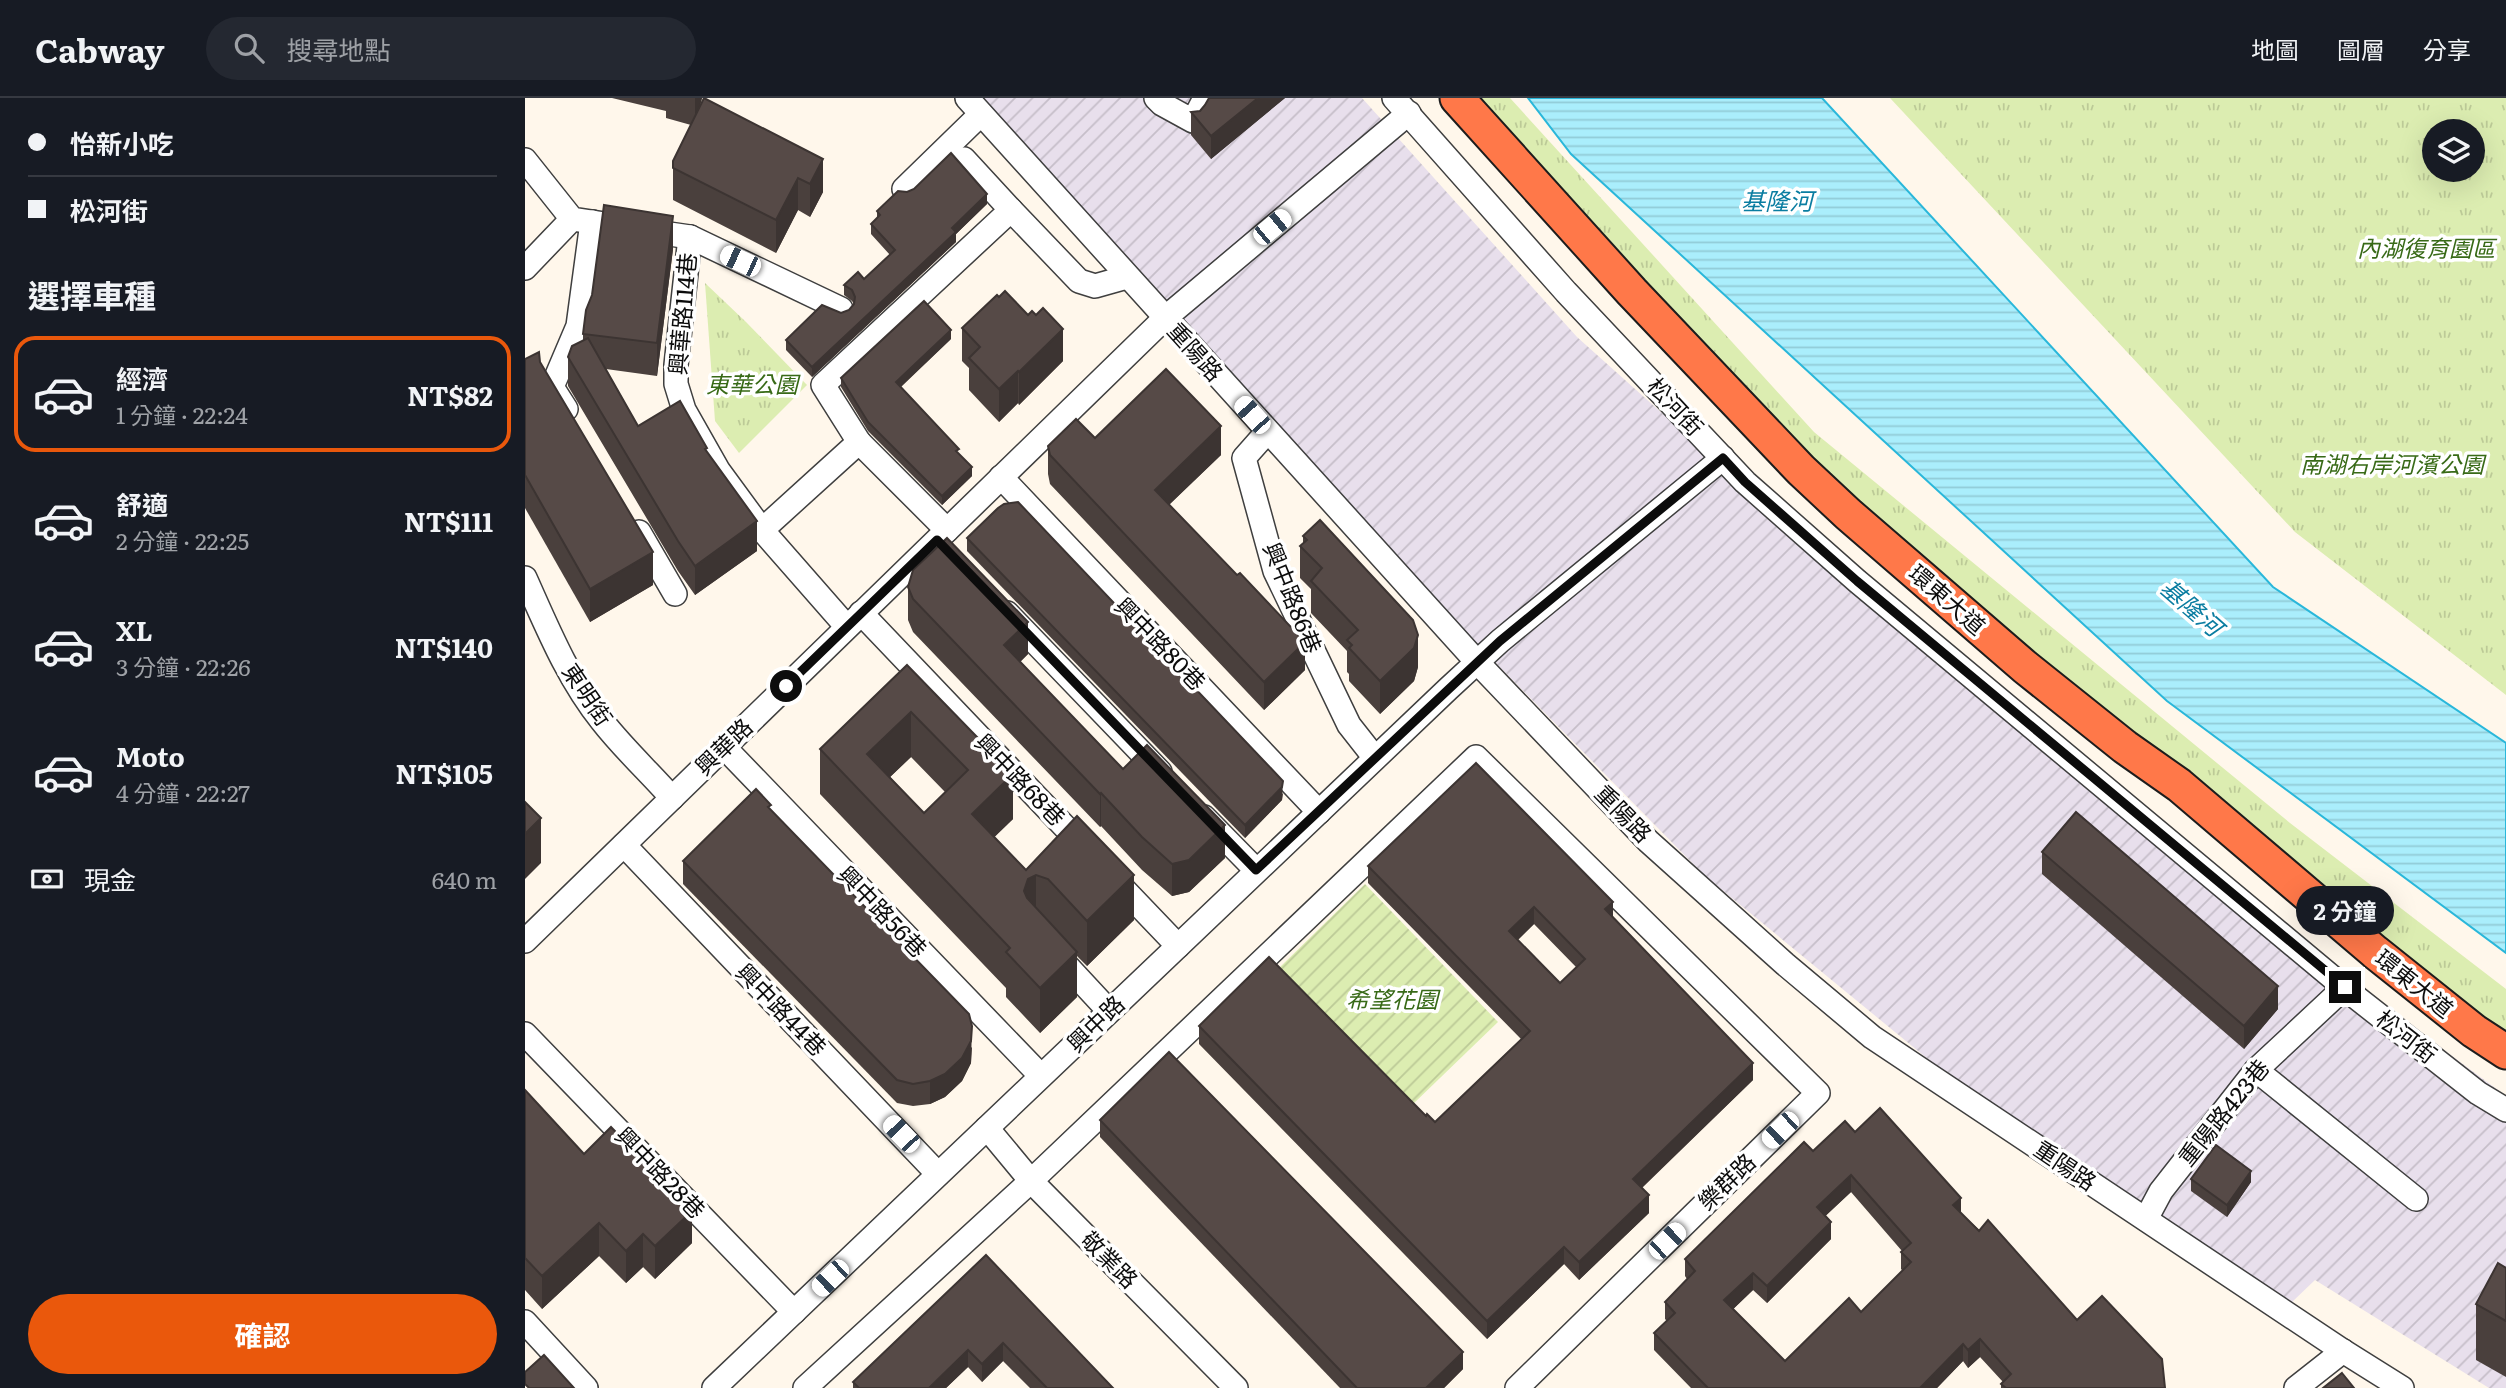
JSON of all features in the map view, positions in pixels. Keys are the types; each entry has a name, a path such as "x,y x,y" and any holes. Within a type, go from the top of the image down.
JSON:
{"highway":[{"name":"環東大道","path":"1457,98 1632,292 1801,470 1848,514 2025,667 2125,747 2179,785 2375,952 2474,1031 2506,1050"}],"street":[{"path":"1156,98 1193,121 1205,98"},
{"name":"興華路","path":"525,941 854,620 945,542 1002,477 1165,318 1401,105"},
{"name":"松河街","path":"1401,105 1566,292 1745,482 1857,581 2345,987 2478,1093 2506,1110"},
{"path":"904,189 974,106"},
{"name":"重陽路","path":"974,106 1477,662 1649,841 1785,964 1872,1037 2402,1388"},
{"path":"964,159 1079,281 1095,286 1128,276"},
{"path":"525,160 582,221 690,237 841,309"},
{"path":"945,542 859,442 823,385 1011,210"},
{"path":"525,268 582,221"},
{"path":"580,433 552,387 577,326 582,221"},
{"name":"興華路114巷","path":"690,237 676,384 684,410 718,470 762,530 854,620"},
{"name":"興中路86巷","path":"1268,432 1244,458 1275,571 1349,725 1375,758"},
{"path":"762,530 859,442"},
{"name":"興中路","path":"715,1388 1477,662 1723,458"},
{"name":"興中路80巷","path":"1002,477 1318,812"},
{"path":"628,513 675,594"},
{"name":"東明街","path":"525,578 557,648 586,698 602,721 672,798"},
{"path":"990,595 1171,783"},
{"name":"興中路68巷","path":"854,620 1178,946"},
{"name":"興中路56巷","path":"723,747 1041,1076"},
{"name":"樂群路","path":"1031,1181 1476,757 1818,1093 1517,1388"},
{"path":"1190,803 1256,870"},
{"name":"興中路44巷","path":"624,845 938,1174"},
{"path":"1038,934 1109,1011"},
{"name":"重陽路423巷","path":"2146,1219 2161,1191 2256,1070 2345,987"},
{"name":"興中路28巷","path":"525,1034 794,1312"},
{"path":"2256,1070 2416,1199"},
{"name":"敬業路","path":"987,1128 1031,1181 1236,1388"},
{"path":"805,1388 1031,1181"},
{"path":"527,1330 586,1388"},
{"path":"2296,1388 2343,1351"}],"shaded area":[{"path":"984,98 1362,98 1577,337 1827,561 2124,813 2506,1096 2506,1388 2489,1388 2315,1280 2291,1303 1940,1069 1705,876 1262,425 1158,306"}],"green space":[{"path":"1460,98 1510,98 1814,432 2290,823 2506,989 2506,1037 1841,503"},
{"name":"南湖右岸河濱公園","path":"1890,98 2506,98 2506,695 2295,532"},
{"name":"東華公園","path":"705,283 807,385 739,453 715,421"},
{"name":"希望花園","path":"1365,884 1498,1022 1411,1106 1278,969"}],"water":[{"name":"基隆河","path":"1528,98 1822,98 2273,587 2506,743 2506,953 2167,701 1571,154"}],"building":[{"path":"704,98 823,159 810,184 798,178 776,220 673,168 673,161"},
{"path":"1209,98 1258,98 1211,136 1191,112 1200,111"},
{"path":"951,153 987,194 952,228 956,232 812,367 786,340 822,305 841,313 849,310 855,297 852,290 844,285 858,272 864,279 895,250 871,224 880,215 877,211 898,191 907,192 914,189"},
{"path":"604,205 673,216 657,343 583,334 586,310 592,295"},
{"path":"1005,291 1028,315 1032,311 1036,315 1043,308 1063,329 999,389 969,358 980,347 962,328 997,295 999,297"},
{"path":"924,301 951,330 896,382 959,449 956,451 972,467 942,496 868,422 841,378"},
{"path":"588,338 638,426 680,401 707,448 705,449 757,521 695,566 568,357 572,346"},
{"path":"539,352 540,362 653,552 590,589 525,475 525,359"},
{"path":"1166,369 1221,426 1155,490 1237,575 1240,573 1305,642 1264,682 1050,455 1048,446 1076,419 1095,438"},
{"path":"1018,502 1283,781 1282,787 1245,825 967,538 998,508 1004,504"},
{"path":"1320,520 1413,620 1418,635 1414,648 1380,681 1349,648 1352,645 1347,640 1358,630 1311,581 1322,568 1300,546 1307,540 1303,536"},
{"path":"947,538 1028,622 1004,645 1123,769 1147,745 1225,825 1189,860 1172,864 1142,837 913,599 908,587 913,570"},
{"path":"907,665 1013,774 972,814 1026,870 1077,816 1134,875 1087,921 1048,879 1036,875 1028,879 1024,891 1027,898 1077,952 1040,988 1006,952 1010,948 820,749","holes":["911,712 968,770 924,813 867,754"]},
{"path":"1476,763 1613,902 1605,909 1753,1063 1633,1179 1649,1195 1579,1262 1564,1247 1487,1321 1199,1026 1269,957 1435,1122 1530,1031 1368,866","holes":["1534,907 1585,959 1560,983 1509,931"]},
{"path":"756,789 771,805 768,807 969,1014 972,1026 971,1041 962,1058 945,1074 930,1081 913,1084 897,1080 683,861"},
{"path":"525,802 541,818 525,834"},
{"path":"2076,812 2278,986 2244,1026 2042,852"},
{"path":"1169,1052 1463,1352 1426,1388 1357,1388 1100,1120"},
{"path":"525,1090 584,1154 611,1127 692,1211 655,1246 643,1234 626,1251 599,1223 542,1276 525,1258"},
{"path":"1880,1108 1961,1198 1953,1205 1979,1231 1988,1220 2077,1320 2102,1296 2162,1359 2165,1388 2006,1388 2001,1384 2011,1374 1980,1339 1968,1350 1963,1344 1920,1388 1708,1388 1654,1333 1675,1313 1665,1302 1695,1271 1685,1259 1804,1142 1813,1151 1845,1121 1855,1132","holes":["1851,1175 1911,1243 1901,1252 1911,1262 1861,1312 1849,1298 1785,1361 1724,1300 1753,1273 1767,1286 1831,1222 1817,1207"]},
{"path":"2216,1145 2251,1171 2227,1205 2191,1179"},
{"path":"986,1255 1113,1388 1047,1388 1003,1343 982,1364 968,1350 929,1388 859,1388 853,1382"},
{"path":"2498,1263 2506,1268 2506,1321 2476,1304"},
{"path":"544,1355 574,1388 529,1388 525,1384 525,1372"},
{"path":"2342,1373 2354,1388 2323,1388"}],"route":[{"path":"786,686 937,540 1256,870 1500,641 1723,458 1745,482 1857,581 2345,987"}],"park label":[{"name":"內湖復育園區","path":"2426,249"}]}
